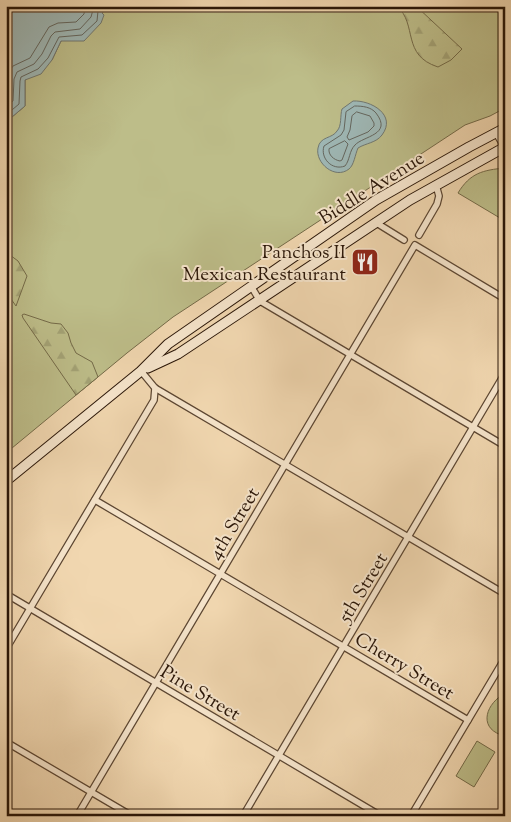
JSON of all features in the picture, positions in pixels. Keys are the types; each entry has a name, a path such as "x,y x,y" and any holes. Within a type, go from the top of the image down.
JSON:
{"main road":[{"name":"Biddle Avenue","path":"6,481 141,371 168,344 376,200 505,128"},
{"name":"Biddle Avenue","path":"141,371 178,354 260,301 375,222 436,185 504,148"}],"street":[{"path":"496,133 504,148"},
{"path":"419,235 437,204 439,196 436,185"},
{"path":"375,222 404,240"},
{"name":"4th Street","path":"77,816 415,245 505,299"},
{"path":"250,286 260,301 505,446"},
{"path":"141,371 155,388 505,594"},
{"name":"5th Street","path":"244,816 505,373"},
{"path":"6,649 154,400 155,388"},
{"name":"Cherry Street","path":"95,500 468,720"},
{"name":"Pine Street","path":"6,594 381,816"},
{"path":"411,816 505,658"},
{"path":"6,742 132,816"}],"green space":[{"path":"111,6 505,6 505,108 465,125 173,317 6,453 6,122 25,106 25,80 52,60 61,41"},
{"path":"397,6 416,6 462,49 451,60 438,67 426,62 414,47 407,22"},
{"path":"505,168 505,221 458,193 472,177 490,170"},
{"path":"6,252 18,261 27,276 16,306 6,292 9,278 6,273"},
{"path":"22,315 51,323 61,324 68,333 76,353 92,362 98,377 76,395 23,318"},
{"path":"502,695 505,695 505,736 491,729 487,718 491,706"},
{"path":"477,741 495,752 474,787 456,776"}],"water":[{"path":"6,6 111,6 102,13 104,15 101,23 84,41 61,41 52,60 41,74 25,80 25,106 6,122"},
{"path":"353,101 367,103 380,110 386,121 386,128 377,140 358,148 349,169 344,172 332,171 320,159 318,154 319,144 324,139 335,134 340,126 342,109"}],"place":[{"name":"Panchos II Mexican Restaurant","path":"365,262"}]}
